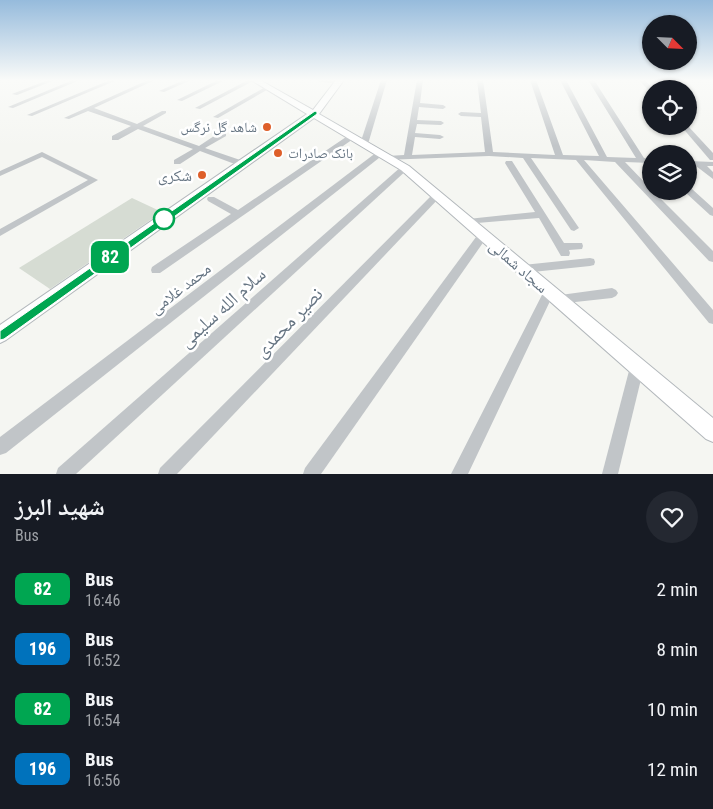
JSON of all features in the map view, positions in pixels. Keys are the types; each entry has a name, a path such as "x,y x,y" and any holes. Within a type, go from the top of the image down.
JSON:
{"main road":[{"name":"سجاد شمالی","path":"296,102 383,156 406,162 437,195 713,432"},
{"path":"3,329 301,123 315,113 323,102"},
{"path":"299,104 301,123"}],"street":[{"path":"10,107 22,102"},
{"path":"30,115 61,102"},
{"path":"67,118 104,102"},
{"path":"198,108 209,102"},
{"path":"216,117 242,102"},
{"path":"364,144 377,102"},
{"path":"483,102 490,154"},
{"path":"541,102 560,157"},
{"path":"574,102 604,159"},
{"path":"606,102 642,154"},
{"path":"443,107 416,105 406,162 490,154 642,161"},
{"path":"89,109 243,164"},
{"path":"115,138 164,112"},
{"path":"461,114 485,115"},
{"path":"413,122 441,123"},
{"path":"177,162 223,134"},
{"path":"411,135 440,137"},
{"path":"692,135 713,158"},
{"path":"156,270 352,137"},
{"path":"0,174 42,154 94,180 0,233"},
{"name":"محمد غلامی","path":"0,447 383,156"},
{"path":"526,156 574,228"},
{"path":"578,158 713,319"},
{"path":"618,160 713,258"},
{"name":"سلام الله سلیمی","path":"64,474 406,162"},
{"path":"508,163 563,250 578,246"},
{"path":"697,163 713,164"},
{"path":"697,166 713,176"},
{"name":"نصیر محمدی","path":"166,474 437,195"},
{"path":"697,198 713,213"},
{"path":"212,199 238,214"},
{"path":"468,222 541,215"},
{"path":"310,474 483,234"},
{"path":"523,269 590,262"},
{"path":"459,474 553,296 612,293"},
{"path":"610,474 637,367"}],"shaded area":[{"path":"132,198 162,212 50,289 19,268"}],"bus line":[{"name":"82","path":"0,335 315,113"}],"place":[{"name":"شاهد گل نرگس","path":"267,127"},
{"name":"بانک صادرات","path":"278,153"},
{"name":"شکری","path":"202,175"}]}
